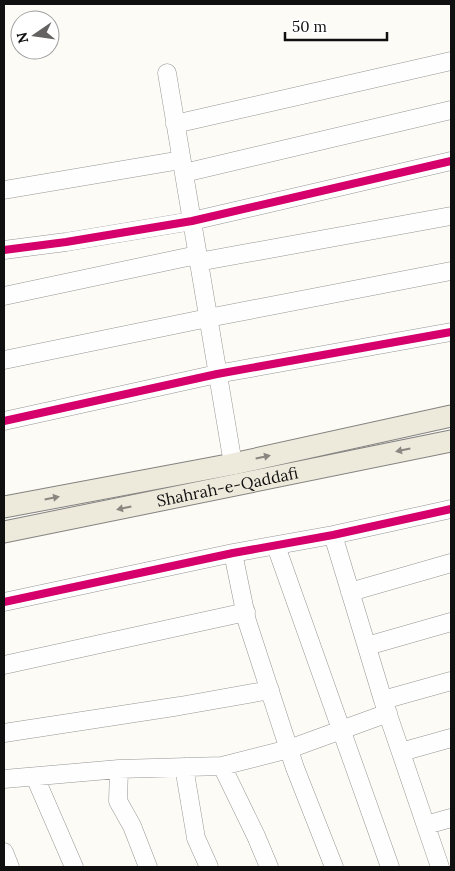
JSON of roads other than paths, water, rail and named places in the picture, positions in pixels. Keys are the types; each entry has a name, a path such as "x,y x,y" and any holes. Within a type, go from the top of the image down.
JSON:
{"main road":[{"name":"Shahrah-e-Qaddafi","path":"4,507 232,464 451,416"},
{"name":"Shahrah-e-Qaddafi","path":"4,532 451,441"}],"street":[{"path":"175,124 451,61"},
{"path":"167,73 232,464"},
{"path":"4,190 182,167 451,110"},
{"path":"4,250 66,242 192,221 451,161"},
{"path":"4,296 198,258 451,216"},
{"path":"4,360 451,271"},
{"path":"4,421 217,374 451,332"},
{"path":"4,602 451,509"},
{"path":"333,535 385,706 440,867"},
{"path":"276,546 390,867"},
{"path":"233,553 247,621 289,749 334,867"},
{"path":"350,592 451,563"},
{"path":"4,665 246,612"},
{"path":"367,646 451,622"},
{"path":"4,779 119,769 222,766 289,749 341,730 385,706 451,681"},
{"path":"4,733 270,690"},
{"path":"401,752 451,738"},
{"path":"222,766 269,867"},
{"path":"184,767 196,838 209,867"},
{"path":"119,769 118,802 132,826 148,867"},
{"path":"35,777 74,867"},
{"path":"426,825 451,818"},
{"path":"4,852 10,867"}]}
